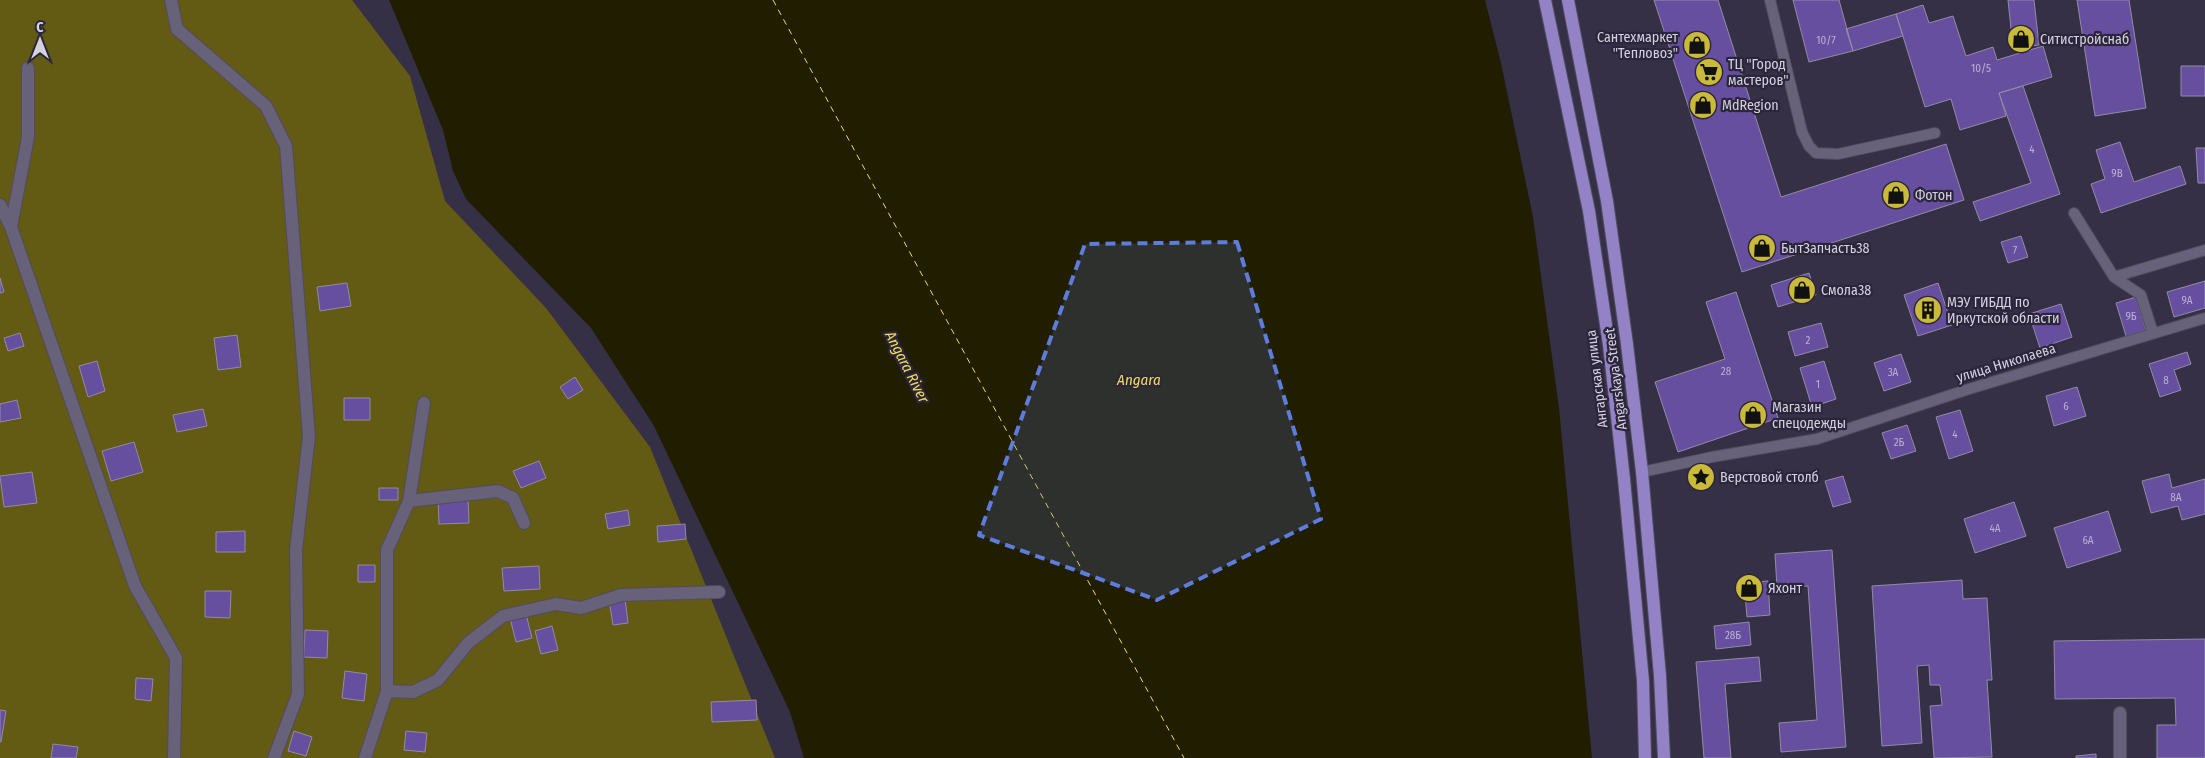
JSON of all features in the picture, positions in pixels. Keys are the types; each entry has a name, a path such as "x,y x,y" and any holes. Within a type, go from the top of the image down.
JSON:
{"main road":[{"name":"Ангарская улица","path":"1545,0 1589,211 1609,345 1643,681 1645,758"},
{"name":"Angarskaya Street","path":"1568,0 1608,201 1642,472 1666,756"}],"street":[{"path":"171,0 177,29 266,106 286,146 310,436 296,550 298,694 274,758"},
{"path":"11,227 28,136 28,68"},
{"path":"0,205 11,227 135,586 176,658 174,758"},
{"path":"365,758 387,691 387,550 409,501 424,403"},
{"path":"409,501 498,491 513,498 524,523"},
{"path":"387,691 413,692 438,680 468,643 503,616 556,604 582,608 621,595 719,592"},
{"path":"2120,713 2120,758"}],"lane":[{"path":"1770,0 1802,132 1809,146 1816,153 1838,154 1935,133"},
{"path":"2074,212 2114,277 2141,295 2153,333"},
{"path":"2114,277 2205,250"},
{"name":"улица Николаева","path":"1642,472 1712,457 1816,439 1969,389 2205,318"}],"highlighted area":[{"path":"1237,242 1321,519 1157,600 979,535 1085,244"}],"shaded area":[{"path":"0,0 352,0 410,76 445,201 546,308 650,447 775,758 0,758"}],"water":[{"name":"Angara","path":"389,0 1485,0 1501,63 1533,217 1559,408 1592,758 804,758 790,712 654,426 591,328 466,199 453,171 443,130"}],"building":[{"name":"ТЦ \"Город мастеров\"","path":"1654,0 1718,0 1781,197 1946,144 1964,200 1742,272"},
{"path":"1793,0 1839,0 1853,51 1809,62"},
{"path":"2008,0 2034,0 2039,45 2013,48"},
{"path":"2077,0 2129,0 2146,108 2095,116"},
{"path":"1923,5 1929,23 1953,16 1966,56 1993,47 1997,60 2043,46 2052,77 1999,93 2006,116 1960,130 1951,99 1925,107 1896,14"},
{"path":"1896,14 1903,36 1853,51 1846,29"},
{"path":"2181,66 2205,66 2205,96 2181,96"},
{"path":"2023,86 2060,194 1980,221 1973,202 2031,183 1999,93"},
{"path":"2120,142 2134,182 2180,166 2186,184 2101,213 2091,184 2105,179 2096,150"},
{"path":"2196,148 2205,148 2205,183 2198,183"},
{"path":"2021,236 2028,257 2008,263 2001,242"},
{"path":"1809,273 1816,295 1778,307 1771,285"},
{"path":"0,278 4,292 0,293"},
{"path":"2205,281 2205,308 2174,317 2167,292"},
{"path":"347,283 351,306 320,311 317,287"},
{"name":"МЭУ ГИБДД по Иркутской области","path":"1938,283 1952,325 1918,336 1904,295"},
{"path":"1736,292 1778,418 1678,452 1655,382 1725,359 1706,302"},
{"path":"2136,297 2146,330 2126,336 2116,303"},
{"path":"2061,304 2072,337 2040,348 2029,314"},
{"path":"1821,323 1828,347 1795,356 1788,332"},
{"path":"20,333 24,346 8,351 4,338"},
{"path":"237,335 241,367 218,370 214,338"},
{"path":"2187,352 2191,364 2174,370 2181,390 2160,397 2149,364"},
{"path":"1901,354 1911,382 1884,391 1874,363"},
{"path":"97,361 105,391 88,397 79,366"},
{"path":"1824,361 1836,399 1812,407 1800,368"},
{"path":"575,377 583,390 568,399 560,387"},
{"path":"2077,387 2086,416 2054,426 2046,396"},
{"path":"344,398 370,398 370,420 344,420"},
{"path":"17,400 21,418 0,422 0,404"},
{"path":"203,409 207,426 177,432 173,415"},
{"path":"1960,410 1973,451 1949,459 1936,417"},
{"path":"1907,425 1916,451 1891,459 1882,433"},
{"path":"134,442 143,472 111,481 102,451"},
{"path":"539,461 546,478 521,488 513,471"},
{"path":"32,472 37,503 4,507 0,476"},
{"path":"2169,474 2172,488 2205,479 2205,514 2182,520 2178,506 2151,513 2142,481"},
{"path":"1843,476 1851,502 1833,507 1825,481"},
{"path":"379,488 398,488 398,500 379,500"},
{"path":"438,497 468,497 469,523 439,524"},
{"path":"2014,502 2026,536 1975,553 1964,519"},
{"path":"628,510 630,525 608,529 605,514"},
{"path":"2108,511 2121,551 2067,568 2054,528"},
{"path":"685,524 686,539 658,542 657,526"},
{"path":"245,531 245,552 216,552 216,532"},
{"path":"1832,550 1846,747 1781,752 1779,723 1817,720 1808,586 1777,588 1775,554"},
{"path":"358,565 375,565 375,582 358,582"},
{"path":"539,566 540,589 504,591 502,568"},
{"path":"1962,580 1963,599 1987,598 1992,680 1987,680 1992,757 1934,758 1930,706 1942,705 1940,685 1930,685 1929,665 1917,666 1922,743 1882,746 1872,586"},
{"path":"1768,581 1770,615 1747,617 1744,583"},
{"path":"205,591 231,591 230,618 205,617"},
{"path":"625,598 628,623 613,625 609,600"},
{"path":"526,614 532,638 516,642 510,618"},
{"path":"1749,622 1751,645 1716,649 1714,626"},
{"path":"552,626 558,650 541,654 535,631"},
{"path":"305,630 328,631 327,658 304,657"},
{"path":"2205,639 2205,758 2157,758 2157,725 2176,725 2175,698 2055,699 2054,641"},
{"path":"1759,657 1761,681 1725,684 1731,758 1704,758 1696,662"},
{"path":"345,671 367,674 364,701 342,698"},
{"path":"136,678 153,679 151,701 135,699"},
{"path":"756,700 757,720 712,722 711,702"},
{"path":"0,710 6,711 1,742 0,742"},
{"path":"294,731 312,737 306,756 288,751"},
{"path":"406,731 427,733 425,752 404,750"},
{"path":"53,744 78,747 76,758 51,758"},
{"path":"2096,754 2096,758 2076,758 2076,756"}],"ferry route":[{"path":"773,0 1184,758"}],"place":[{"name":"Ситистройснаб","path":"2021,39"},
{"name":"Сантехмаркет \"Тепловоз\"","path":"1697,45"},
{"name":"ТЦ \"Город мастеров\"","path":"1709,72"},
{"name":"MdRegion","path":"1703,105"},
{"name":"Фотон","path":"1896,195"},
{"name":"БытЗапчасть38","path":"1762,248"},
{"name":"Смола38","path":"1802,290"},
{"name":"МЭУ ГИБДД по Иркутской области","path":"1928,310"},
{"name":"Магазин спецодежды","path":"1753,415"},
{"name":"Верстовой столб","path":"1701,477"},
{"name":"Яхонт","path":"1749,588"}],"water label":[{"name":"Angara River","path":"907,367"}]}
